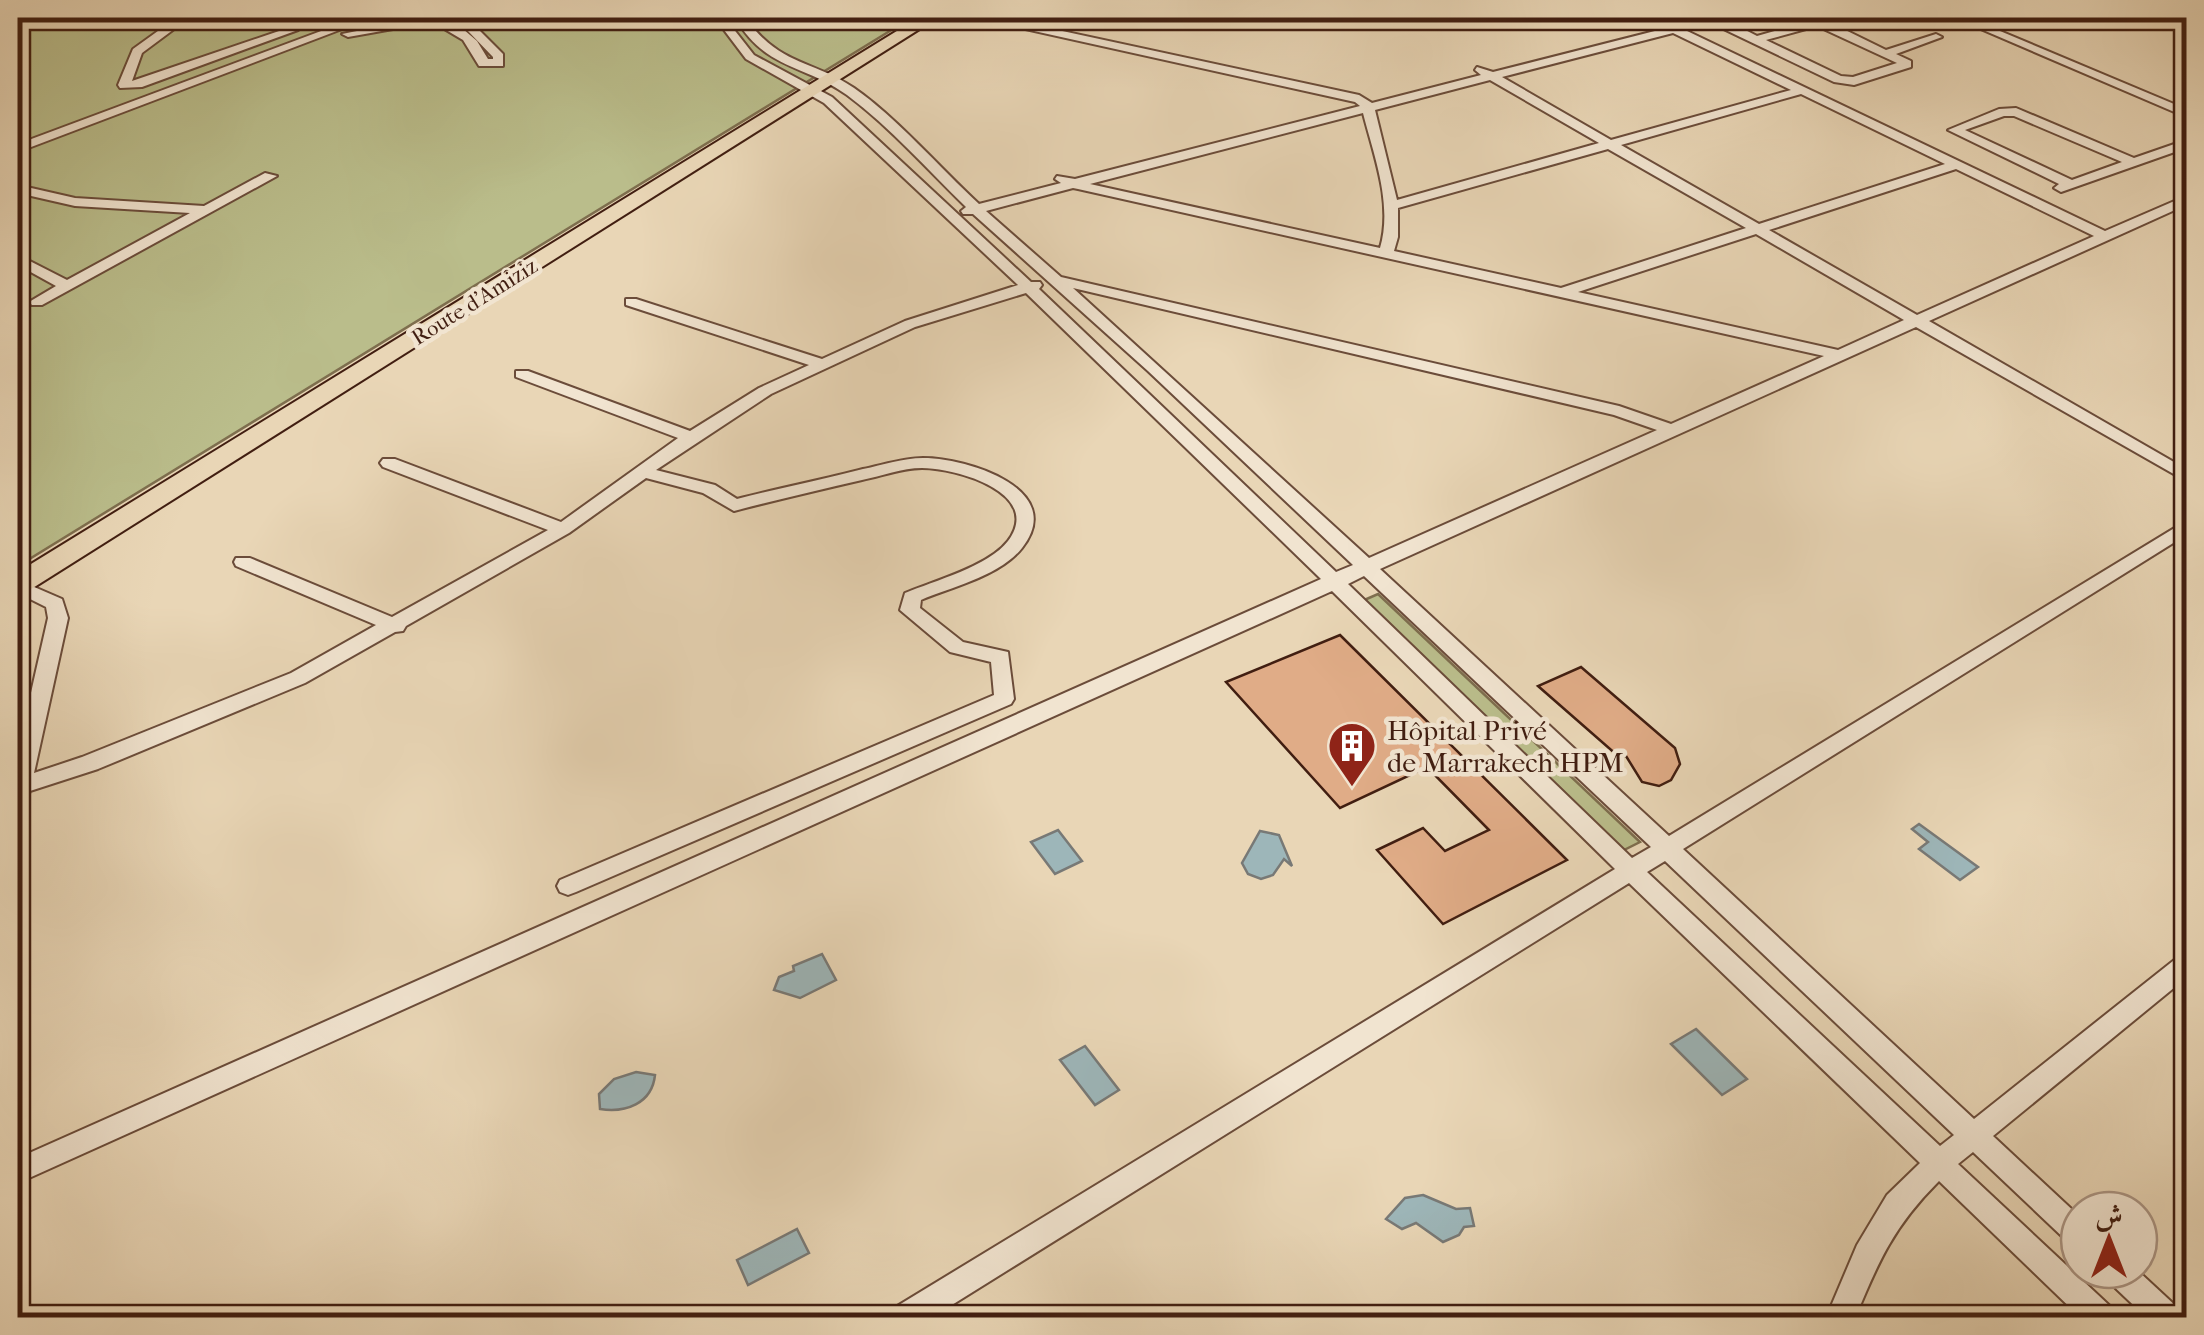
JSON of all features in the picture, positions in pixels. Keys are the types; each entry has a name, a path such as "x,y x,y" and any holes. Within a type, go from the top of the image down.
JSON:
{"main road":[{"name":"Route d'Amiziz","path":"18,585 930,18"}],"street":[{"path":"183,18 144,44 129,69 167,74 327,18"},
{"path":"18,148 365,18"},
{"path":"720,18 750,56 821,85"},
{"path":"740,18 755,40 821,85 846,114 959,208 1057,280 1154,368 2059,1215"},
{"path":"989,18 1363,102"},
{"path":"1670,27 1693,18"},
{"path":"959,208 1363,102 1714,18 1846,81 1906,64 1819,22"},
{"path":"1755,40 1835,18"},
{"path":"1962,18 2186,110"},
{"path":"1976,18 2186,110"},
{"path":"267,64 355,32 417,19 444,20 479,48 483,63 512,77"},
{"path":"1670,27 2104,236"},
{"path":"1886,53 1936,37"},
{"path":"1486,73 2186,476"},
{"path":"1390,206 1803,90"},
{"path":"959,208 1078,185 1363,102"},
{"path":"1363,102 1390,206 1392,238 1386,253"},
{"path":"2072,185 1954,130 2003,112 2016,112 2132,162"},
{"path":"2032,198 2186,144"},
{"path":"1565,292 1959,164"},
{"path":"38,302 270,176"},
{"path":"1062,178 1078,185 1842,354"},
{"path":"18,188 75,202 202,210"},
{"path":"18,1172 2186,200"},
{"path":"959,208 1026,287 1335,581 1632,872 2102,1318"},
{"path":"18,259 66,285"},
{"path":"19,792 298,678 396,626 563,529 690,437 820,363 910,324 1057,280 1618,412 1674,430"},
{"path":"631,302 820,363"},
{"path":"1124,379 1154,368"},
{"path":"522,374 690,437"},
{"path":"568,886 1004,699 1002,657 957,647 910,610 912,597 1004,555 1017,542 1025,524 1024,506 1013,492 970,471 920,462 734,504 709,489 644,472"},
{"path":"388,463 563,529"},
{"path":"904,1318 1352,1039 1667,852 2186,528"},
{"path":"243,562 396,626"},
{"path":"18,585 55,604 58,618 19,792"},
{"path":"1840,1318 1867,1256 1897,1204 1938,1164 1976,1138 2186,964"},
{"path":"2138,1290 2168,1318"}],"green space":[{"path":"18,18 911,18 18,566"},
{"path":"1378,594 1640,842 1622,851 1362,601"}],"water":[{"path":"1919,824 1978,867 1960,880 1919,849 1928,842 1912,829"},
{"path":"1058,830 1082,861 1055,874 1031,842"},
{"path":"1260,831 1279,835 1292,866 1284,859 1273,875 1261,879 1248,874 1242,863"},
{"path":"822,954 836,980 800,998 774,990 779,977 794,971 793,966"},
{"path":"1696,1029 1747,1079 1722,1095 1671,1044"},
{"path":"1085,1046 1119,1090 1095,1105 1060,1060"},
{"path":"636,1072 655,1075 643,1100 628,1108 600,1109 599,1094 614,1079"},
{"path":"1423,1195 1456,1209 1470,1208 1474,1226 1464,1227 1459,1235 1443,1242 1416,1223 1402,1229 1386,1219 1405,1198"},
{"path":"797,1229 809,1253 748,1285 737,1260"}],"building":[{"name":"Hôpital Privé de Marrakech HPM","path":"1340,635 1567,860 1443,924 1377,850 1423,828 1445,851 1489,830 1427,767 1340,808 1226,682"},
{"path":"1581,667 1675,748 1680,764 1671,780 1659,786 1642,782 1626,756 1618,756 1538,686"}],"place":[{"name":"Hôpital Privé de Marrakech HPM","path":"1352,788"}]}
